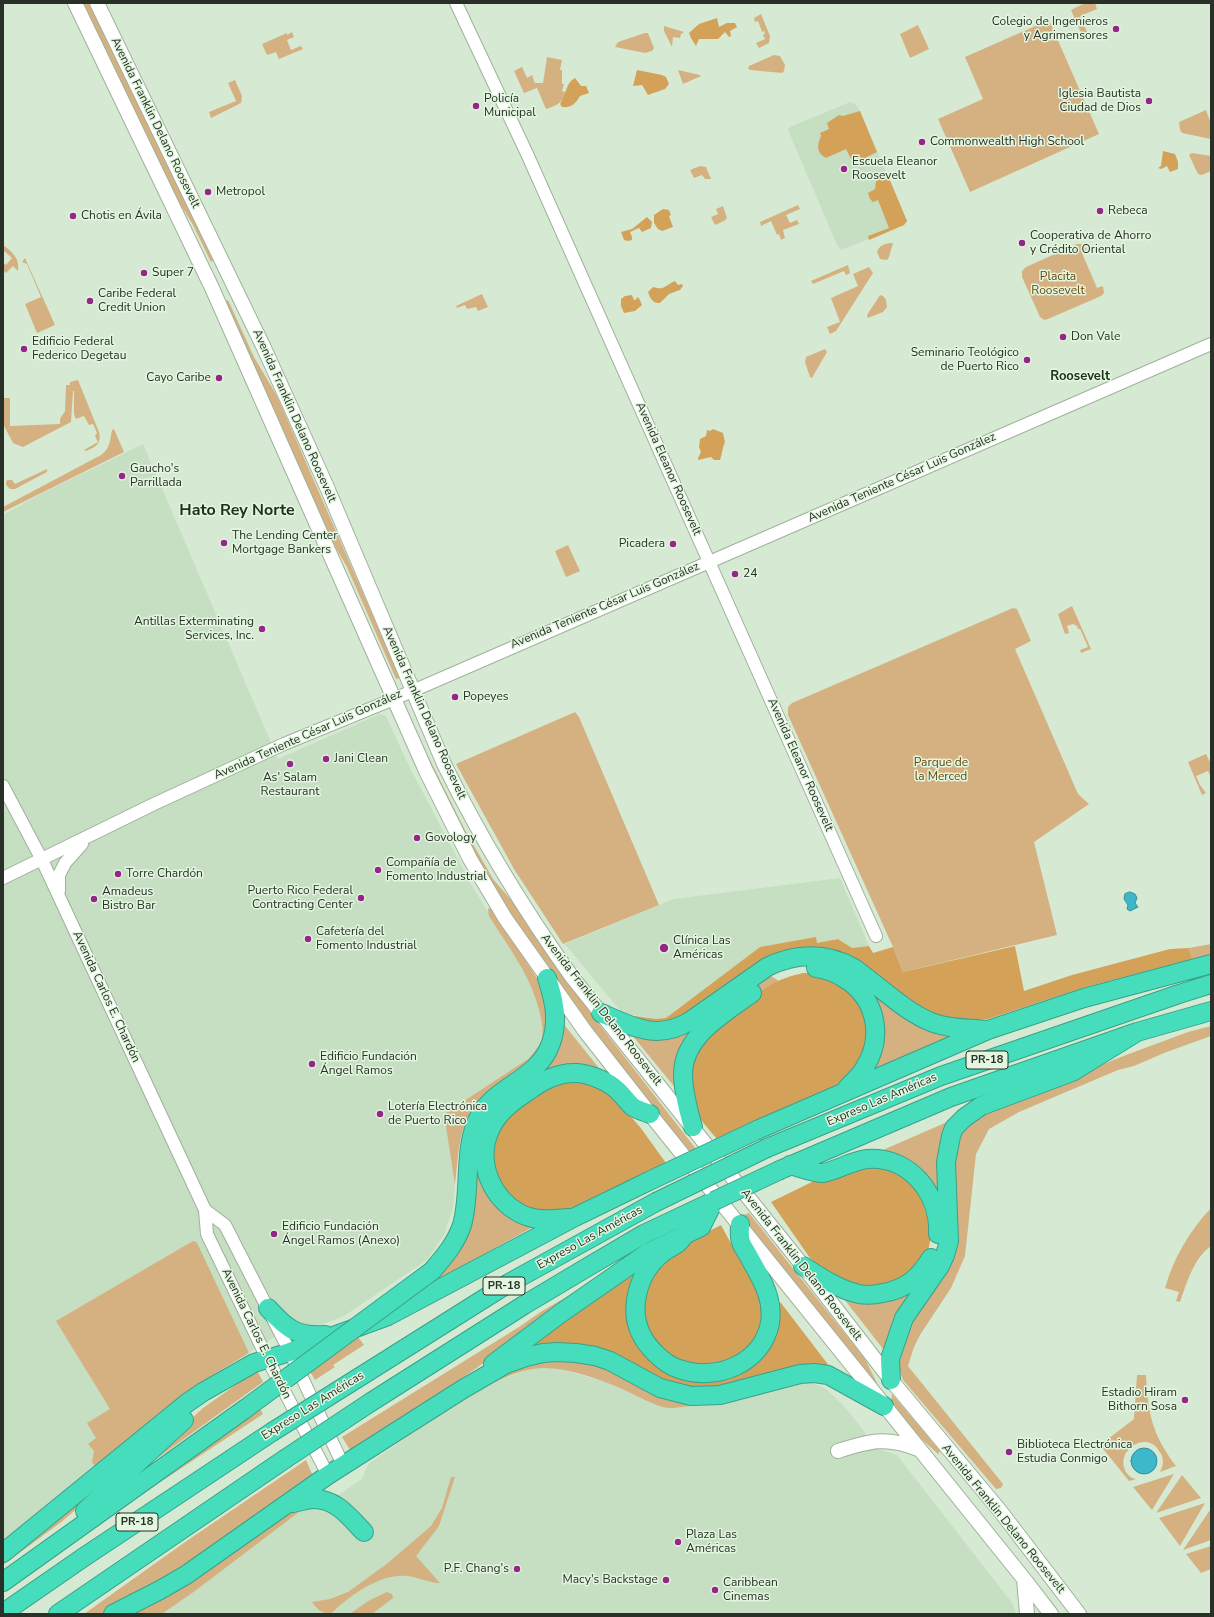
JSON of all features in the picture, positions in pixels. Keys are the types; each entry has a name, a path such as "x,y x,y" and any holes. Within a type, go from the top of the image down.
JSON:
{"highway":[{"path":"601,1013 638,1029 658,1032 680,1028 772,965 796,957 813,955 826,957 854,968 902,1005 932,1023 950,1027 988,1030"},
{"path":"3,1553 187,1403 254,1363 290,1352 388,1316 647,1182 757,1130 988,1030 1084,998 1211,964"},
{"path":"693,1128 685,1098 683,1072 685,1061 695,1040 706,1029 766,981 781,972 792,969 803,967 820,968 840,976 858,990 873,1012 876,1033 872,1054 861,1074 843,1093"},
{"path":"3,1582 245,1409 432,1271 450,1250 461,1226 466,1202 472,1133 480,1115 491,1102 539,1065 548,1051 556,1017 554,999 547,978"},
{"name":"Expreso Las Américas","path":"3,1613 84,1557 272,1432 509,1283 656,1202 767,1148 940,1076 1211,984"},
{"name":"Expreso Las Américas","path":"58,1614 371,1402 524,1305 644,1234 785,1167 951,1097 1137,1032 1211,1011"},
{"path":"891,1380 890,1359 904,1318 940,1266 949,1240 946,1162 954,1128 964,1118 981,1106 1072,1072 1137,1032"},
{"path":"575,1218 545,1219 527,1217 518,1213 500,1197 490,1181 484,1155 488,1135 496,1118 519,1097 540,1082 559,1075 578,1073 595,1078 609,1085 616,1089 634,1108 650,1114"},
{"path":"785,1167 822,1173 857,1161 872,1159 890,1162 910,1171 926,1188 934,1204 938,1223 937,1242 932,1258 920,1275 900,1289 874,1295 855,1293 838,1286 803,1266"},
{"path":"714,1201 701,1226 654,1260 642,1279 638,1291 636,1307 638,1326 644,1341 660,1358 670,1365 679,1369 709,1373 726,1371 747,1361 755,1353 768,1331 771,1314 771,1302 764,1285 741,1241 740,1224"},
{"path":"463,1389 511,1350 561,1313 649,1252 681,1239"},
{"path":"268,1308 284,1325 300,1334 319,1336 338,1334"},
{"path":"113,1614 186,1575 343,1465 463,1389 506,1364 526,1357 543,1353 576,1352 595,1356 610,1361 660,1388 691,1396 720,1395 800,1374 814,1373 828,1375 884,1406"},
{"path":"60,1541 75,1520 211,1394 217,1384"},
{"path":"286,1504 314,1499 332,1502 364,1532"}],"main road":[{"name":"Avenida Franklin Delano Roosevelt","path":"75,3 204,271 426,771 470,859 505,918 585,1031 650,1114 740,1224 1051,1614"},
{"name":"Avenida Franklin Delano Roosevelt","path":"97,3 264,348 326,485 444,764 492,855 550,947 601,1013 803,1266 891,1380 1001,1512 1079,1614"},
{"path":"838,1452 868,1442 882,1440 903,1443 920,1450"},
{"path":"1024,1579 1027,1614"}],"street":[{"name":"Avenida Eleanor Roosevelt","path":"456,3 528,156 876,936"},
{"name":"Avenida Teniente César Luis González","path":"3,878 154,804 276,748 1211,344"},
{"name":"Avenida Carlos E. Chardón","path":"3,786 42,860 205,1210 207,1234 267,1358 328,1476"},
{"path":"58,894 59,875 64,863 92,834"},
{"name":"Avenida Carlos E. Chardón","path":"205,1210 225,1225 290,1352 343,1465"}],"shaded area":[{"path":"717,18 719,27 727,23 735,23 737,27 730,31 731,36 729,37 725,32 718,39 699,39 696,46 689,33 699,24"},
{"path":"637,70 662,75 666,77 669,84 665,89 648,95 642,85 633,86"},
{"path":"575,78 581,86 586,86 589,93 580,96 571,106 562,107 560,104 568,86"},
{"name":"Escuela Eleanor Roosevelt","path":"850,102 855,104 860,111 907,221 904,225 841,250 837,245 788,130 790,127"},
{"path":"860,111 877,152 861,160 851,159 846,149 826,158 820,154 818,146 821,136 820,133 829,129 827,123 839,115 843,116"},
{"path":"1163,151 1175,154 1178,162 1178,169 1170,172 1167,166 1161,169 1158,168 1161,166"},
{"path":"889,178 907,221 904,225 869,240 868,236 889,228 878,200 873,202 868,193 875,189 876,181 879,179"},
{"path":"663,209 669,210 671,215 669,216 673,227 662,231 658,229 654,223 654,215"},
{"path":"647,217 652,222 651,228 642,232 639,228 630,232 632,240 624,240 621,232 632,229"},
{"path":"675,281 678,285 682,284 683,286 680,290 669,294 660,303 655,303 652,300 648,292 653,287 663,288"},
{"path":"632,295 634,300 637,299 636,297 639,298 642,305 635,311 624,313 621,306 621,299 625,296"},
{"path":"713,429 723,433 725,442 720,460 714,460 711,457 698,460 701,452 699,447 700,439 706,436 707,430 710,431"},
{"path":"143,444 278,759 380,714 386,716 408,764 472,886 524,969 534,990 543,1029 537,1049 528,1059 444,1114 455,1185 453,1208 444,1235 427,1260 344,1316 316,1327 294,1325 196,1385 3,1542 3,515 39,495"},
{"name":"Clínica Las Américas","path":"840,878 869,946 852,948 838,939 817,943 816,938 760,947 666,1018 656,1019 622,1013 565,944 674,899"},
{"path":"816,937 817,943 838,939 852,948 869,946 873,953 893,947 903,972 1015,946 1024,991 1072,975 1170,949 1189,948 1192,959 1086,987 988,1019 964,1022 946,1020 802,950 678,1025 633,1023 635,1016 656,1019 666,1018 760,947"},
{"path":"803,973 819,973 856,995 867,1014 870,1036 862,1062 837,1085 717,1139 694,1109 690,1098 689,1078 691,1058 696,1050 714,1030 750,999 777,981"},
{"path":"577,1079 597,1083 618,1102 640,1127 666,1163 567,1210 531,1211 519,1205 496,1178 491,1149 503,1119 536,1091"},
{"path":"872,1163 904,1176 920,1192 925,1202 932,1231 929,1247 918,1267 908,1280 873,1292 828,1276 810,1258 771,1202 818,1179"},
{"path":"721,1225 760,1297 763,1306 760,1333 744,1356 718,1367 677,1362 648,1334 643,1313 647,1278 678,1247"},
{"path":"648,1257 633,1287 659,1366 738,1370 778,1302 781,1303 833,1371 720,1389 686,1390 622,1361 519,1354"},
{"name":"Plaza Las Américas","path":"534,1368 556,1368 606,1382 666,1408 678,1408 727,1399 808,1381 826,1389 844,1406 878,1449 897,1455 1013,1604 1016,1614 162,1614 195,1591 311,1503 325,1504 362,1479 368,1464 448,1409 490,1383"}],"green space":[{"path":"80,3 90,3 214,260 211,262 192,223 168,185"},
{"path":"1085,3 1095,3 1097,9 1080,16 1087,32 1082,35 1071,10"},
{"path":"761,14 770,36 769,43 759,48 756,43 765,39 763,35 765,34 764,31 762,32 758,21 755,22 754,18"},
{"path":"1049,20 1099,134 970,192 938,119 983,99 965,57"},
{"path":"918,25 929,49 910,58 900,34"},
{"path":"664,26 684,32 681,34 680,38 673,37 672,47 664,31"},
{"path":"292,32 294,37 287,40 291,50 301,46 303,49 279,59 276,52 267,55 262,44"},
{"path":"648,33 654,48 652,51 645,53 615,47 618,42"},
{"path":"774,55 780,56 785,65 782,73 750,70 748,68 749,66"},
{"path":"547,57 562,60 560,70 562,70 562,84 564,84 562,91 565,92 559,103 546,109 537,88 524,93 514,71 522,67 527,78 532,75 535,83 543,83"},
{"path":"678,70 700,75 701,76 683,84"},
{"path":"235,80 242,96 241,103 211,118 209,112 236,101 228,83"},
{"path":"1206,110 1211,124 1211,139 1182,133 1179,122"},
{"path":"1192,153 1211,156 1211,171 1202,175 1198,174 1189,155"},
{"path":"700,166 706,167 711,179 705,179 702,175 694,178 690,170"},
{"path":"798,205 800,209 786,215 790,223 797,220 799,224 783,230 785,238 781,240 779,234 777,235 771,221 761,226 760,222"},
{"path":"723,206 727,218 715,225 711,217 718,214 716,209"},
{"path":"893,243 887,260 880,259 877,252 879,248 885,244"},
{"name":"Placita Roosevelt","path":"1077,244 1083,244 1087,250 1082,253 1097,288 1103,286 1104,293 1101,296 1044,320 1040,317 1022,277 1022,271 1026,267"},
{"path":"3,245 10,250 17,259 18,271 13,266 6,273 3,270 3,263 6,265 12,258 3,250"},
{"path":"25,258 55,325 37,333 25,304 41,297 27,264 22,262"},
{"path":"848,265 850,273 846,275 844,271 813,284 811,281"},
{"path":"869,267 873,273 836,331 830,334 827,327 840,322 831,298 858,286 853,274"},
{"path":"482,294 488,307 478,311 476,307 467,309 465,305 457,308 456,306"},
{"path":"880,295 886,300 887,307 883,312 868,318 867,315"},
{"path":"228,300 254,357 277,396 400,678 396,679 347,567 329,536 225,302"},
{"path":"825,349 827,352 812,378 810,377 805,362 806,357"},
{"path":"78,380 99,432 100,439 99,442 95,446 86,451 84,450 98,442 95,436 97,433 93,424 89,425 84,416 76,419 74,414 74,391 71,422 23,447 13,443 3,424 3,398 10,398 10,426 60,424 60,419 65,411 66,385 70,385 70,382"},
{"path":"114,429 124,452 3,512 3,507 104,453 108,447 112,430"},
{"path":"47,469 47,472 15,489 10,489 6,485 6,481 8,480 12,480 15,484"},
{"path":"568,545 580,571 566,577 555,551"},
{"path":"1072,606 1091,649 1081,653 1080,650 1088,647 1080,629 1073,624 1067,626 1069,633 1065,634 1058,614"},
{"name":"Parque de la Merced","path":"1013,608 1017,609 1031,641 1015,649 1078,794 1089,804 1034,842 1057,935 903,972 788,715 788,707 792,703"},
{"path":"405,709 465,830 493,879 512,901 550,958 592,1015 696,1149 689,1152 584,1019 543,963 505,905 461,831"},
{"path":"575,712 579,717 659,905 563,944 514,869 456,764"},
{"path":"1206,754 1211,764 1211,777 1208,771 1196,776 1206,793 1202,795 1188,762"},
{"path":"490,908 544,989 547,1007 547,1025 543,1043 534,1059 483,1097 473,1109 464,1127 458,1156 455,1185 444,1114 528,1059 541,1041 542,1034 540,1014 526,975 489,916 488,909"},
{"path":"1211,944 1211,954 1192,959 1189,948"},
{"path":"810,960 823,962 841,968 852,974 894,1011 907,1019 935,1030 960,1034 961,1037 869,1073 877,1048 880,1029 878,1014 871,998 861,985 848,975 833,968 817,964 800,964 783,967 768,974 850,1027 710,1018 694,1034 684,1050 679,1068 677,1090 627,1029 640,1035 658,1036 687,1031 701,1022 765,972 783,964"},
{"path":"558,1017 607,1078 541,1075"},
{"path":"1211,1026 1211,1036 1164,1053 1134,1066 1118,1070 1019,1112 989,1129 976,1154 965,1256 951,1288 920,1335 914,1347 908,1366 1003,1484 1001,1488 996,1489 903,1380 896,1361 901,1339 937,1280 955,1143 969,1118 1126,1055 1188,1032"},
{"path":"954,1119 952,1126 944,1139 942,1147 941,1174 943,1228 938,1255 930,1272 898,1316 887,1354 837,1290 853,1298 875,1300 894,1296 911,1287 925,1274 935,1258 940,1240 941,1220 936,1199 924,1177 914,1167 906,1162 891,1157 876,1155 876,1153"},
{"path":"481,1174 533,1227 437,1280 435,1277 475,1176"},
{"path":"1211,1208 1211,1246 1200,1257 1196,1264 1188,1279 1180,1302 1176,1301 1179,1292 1165,1288 1168,1277 1189,1235"},
{"path":"749,1213 865,1359 877,1385 741,1216"},
{"path":"193,1241 198,1245 249,1353 196,1385 95,1467 92,1462 94,1451 88,1444 96,1438 87,1423 110,1409 56,1321"},
{"path":"596,1280 485,1362 406,1417 350,1450 342,1437 519,1327 542,1311"},
{"path":"358,1337 364,1345 333,1365 335,1367 315,1380 309,1370"},
{"path":"531,1361 590,1361 704,1403 667,1408 602,1381 578,1373 566,1370 543,1368 524,1371 508,1376 492,1383 469,1397 481,1385"},
{"path":"257,1370 263,1382 145,1467 171,1437 203,1408"},
{"path":"1137,1375 1146,1375 1148,1401 1156,1433 1161,1444 1176,1466 1160,1472 1163,1461 1161,1453 1154,1445 1147,1442 1140,1443 1134,1445 1124,1456 1123,1464 1126,1472 1130,1477 1136,1479 1129,1481 1100,1445 1134,1419"},
{"path":"892,1394 940,1451 938,1454 916,1434 891,1405"},
{"path":"259,1407 263,1414 118,1510"},
{"path":"131,1456 91,1497 60,1523 3,1565 3,1561"},
{"path":"306,1460 313,1476 190,1565 115,1608 101,1614 84,1614 188,1540"},
{"path":"1174,1474 1152,1510 1133,1487"},
{"path":"1182,1475 1201,1498 1156,1513"},
{"path":"451,1477 455,1477 439,1526 416,1556 440,1583 407,1576 397,1576 387,1578 366,1587 346,1600 331,1614 322,1612 316,1607 312,1602 330,1599 348,1592 388,1563 431,1526 442,1508"},
{"path":"311,1503 195,1591 162,1614 128,1614 298,1507"},
{"path":"1205,1503 1180,1546 1159,1518"},
{"path":"1210,1510 1211,1540 1183,1550"},
{"path":"1211,1546 1211,1569 1201,1573 1186,1554"},
{"path":"387,1592 392,1594 393,1598 372,1614 350,1614 368,1601"}],"water":[{"path":"1130,892 1135,894 1137,898 1135,903 1138,907 1130,911 1127,909 1128,905 1124,899 1125,894"},
{"path":"1144,1448 1153,1452 1157,1461 1153,1470 1144,1474 1135,1470 1131,1461 1135,1452"}],"place":[{"name":"Colegio de Ingenieros y Agrimensores","path":"1116,29"},
{"name":"Iglesia Bautista Ciudad de Dios","path":"1149,101"},
{"name":"Policía Municipal","path":"476,106"},
{"name":"Commonwealth High School","path":"922,142"},
{"name":"Escuela Eleanor Roosevelt","path":"844,169"},
{"name":"Metropol","path":"208,192"},
{"name":"Rebeca","path":"1100,211"},
{"name":"Chotis en Ávila","path":"73,216"},
{"name":"Cooperativa de Ahorro y Crédito Oriental","path":"1022,243"},
{"name":"Super 7","path":"144,273"},
{"name":"Caribe Federal Credit Union","path":"90,301"},
{"name":"Don Vale","path":"1063,337"},
{"name":"Edificio Federal Federico Degetau","path":"24,349"},
{"name":"Seminario Teológico de Puerto Rico","path":"1027,360"},
{"name":"Cayo Caribe","path":"219,378"},
{"name":"Gaucho's Parrillada","path":"122,476"},
{"name":"The Lending Center Mortgage Bankers","path":"224,543"},
{"name":"Picadera","path":"673,544"},
{"name":"24","path":"735,574"},
{"name":"Antillas Exterminating Services, Inc.","path":"262,629"},
{"name":"Popeyes","path":"455,697"},
{"name":"Jani Clean","path":"326,759"},
{"name":"As' Salam Restaurant","path":"290,764"},
{"name":"Govology","path":"417,838"},
{"name":"Compañía de Fomento Industrial","path":"378,870"},
{"name":"Torre Chardón","path":"118,874"},
{"name":"Puerto Rico Federal Contracting Center","path":"361,898"},
{"name":"Amadeus Bistro Bar","path":"94,899"},
{"name":"Cafetería del Fomento Industrial","path":"308,939"},
{"name":"Clínica Las Américas","path":"664,948"},
{"name":"Edificio Fundación Ángel Ramos","path":"312,1064"},
{"name":"Lotería Electrónica de Puerto Rico","path":"380,1114"},
{"name":"Edificio Fundación Ángel Ramos (Anexo)","path":"274,1234"},
{"name":"Estadio Hiram Bithorn Sosa","path":"1185,1400"},
{"name":"Biblioteca Electrónica Estudia Conmigo","path":"1009,1452"},
{"name":"Plaza Las Américas","path":"678,1542"},
{"name":"P.F. Chang's","path":"517,1569"},
{"name":"Macy's Backstage","path":"666,1580"},
{"name":"Caribbean Cinemas","path":"715,1590"}],"district":[{"name":"Roosevelt","path":"1080,377"},
{"name":"Hato Rey Norte","path":"237,511"}]}
